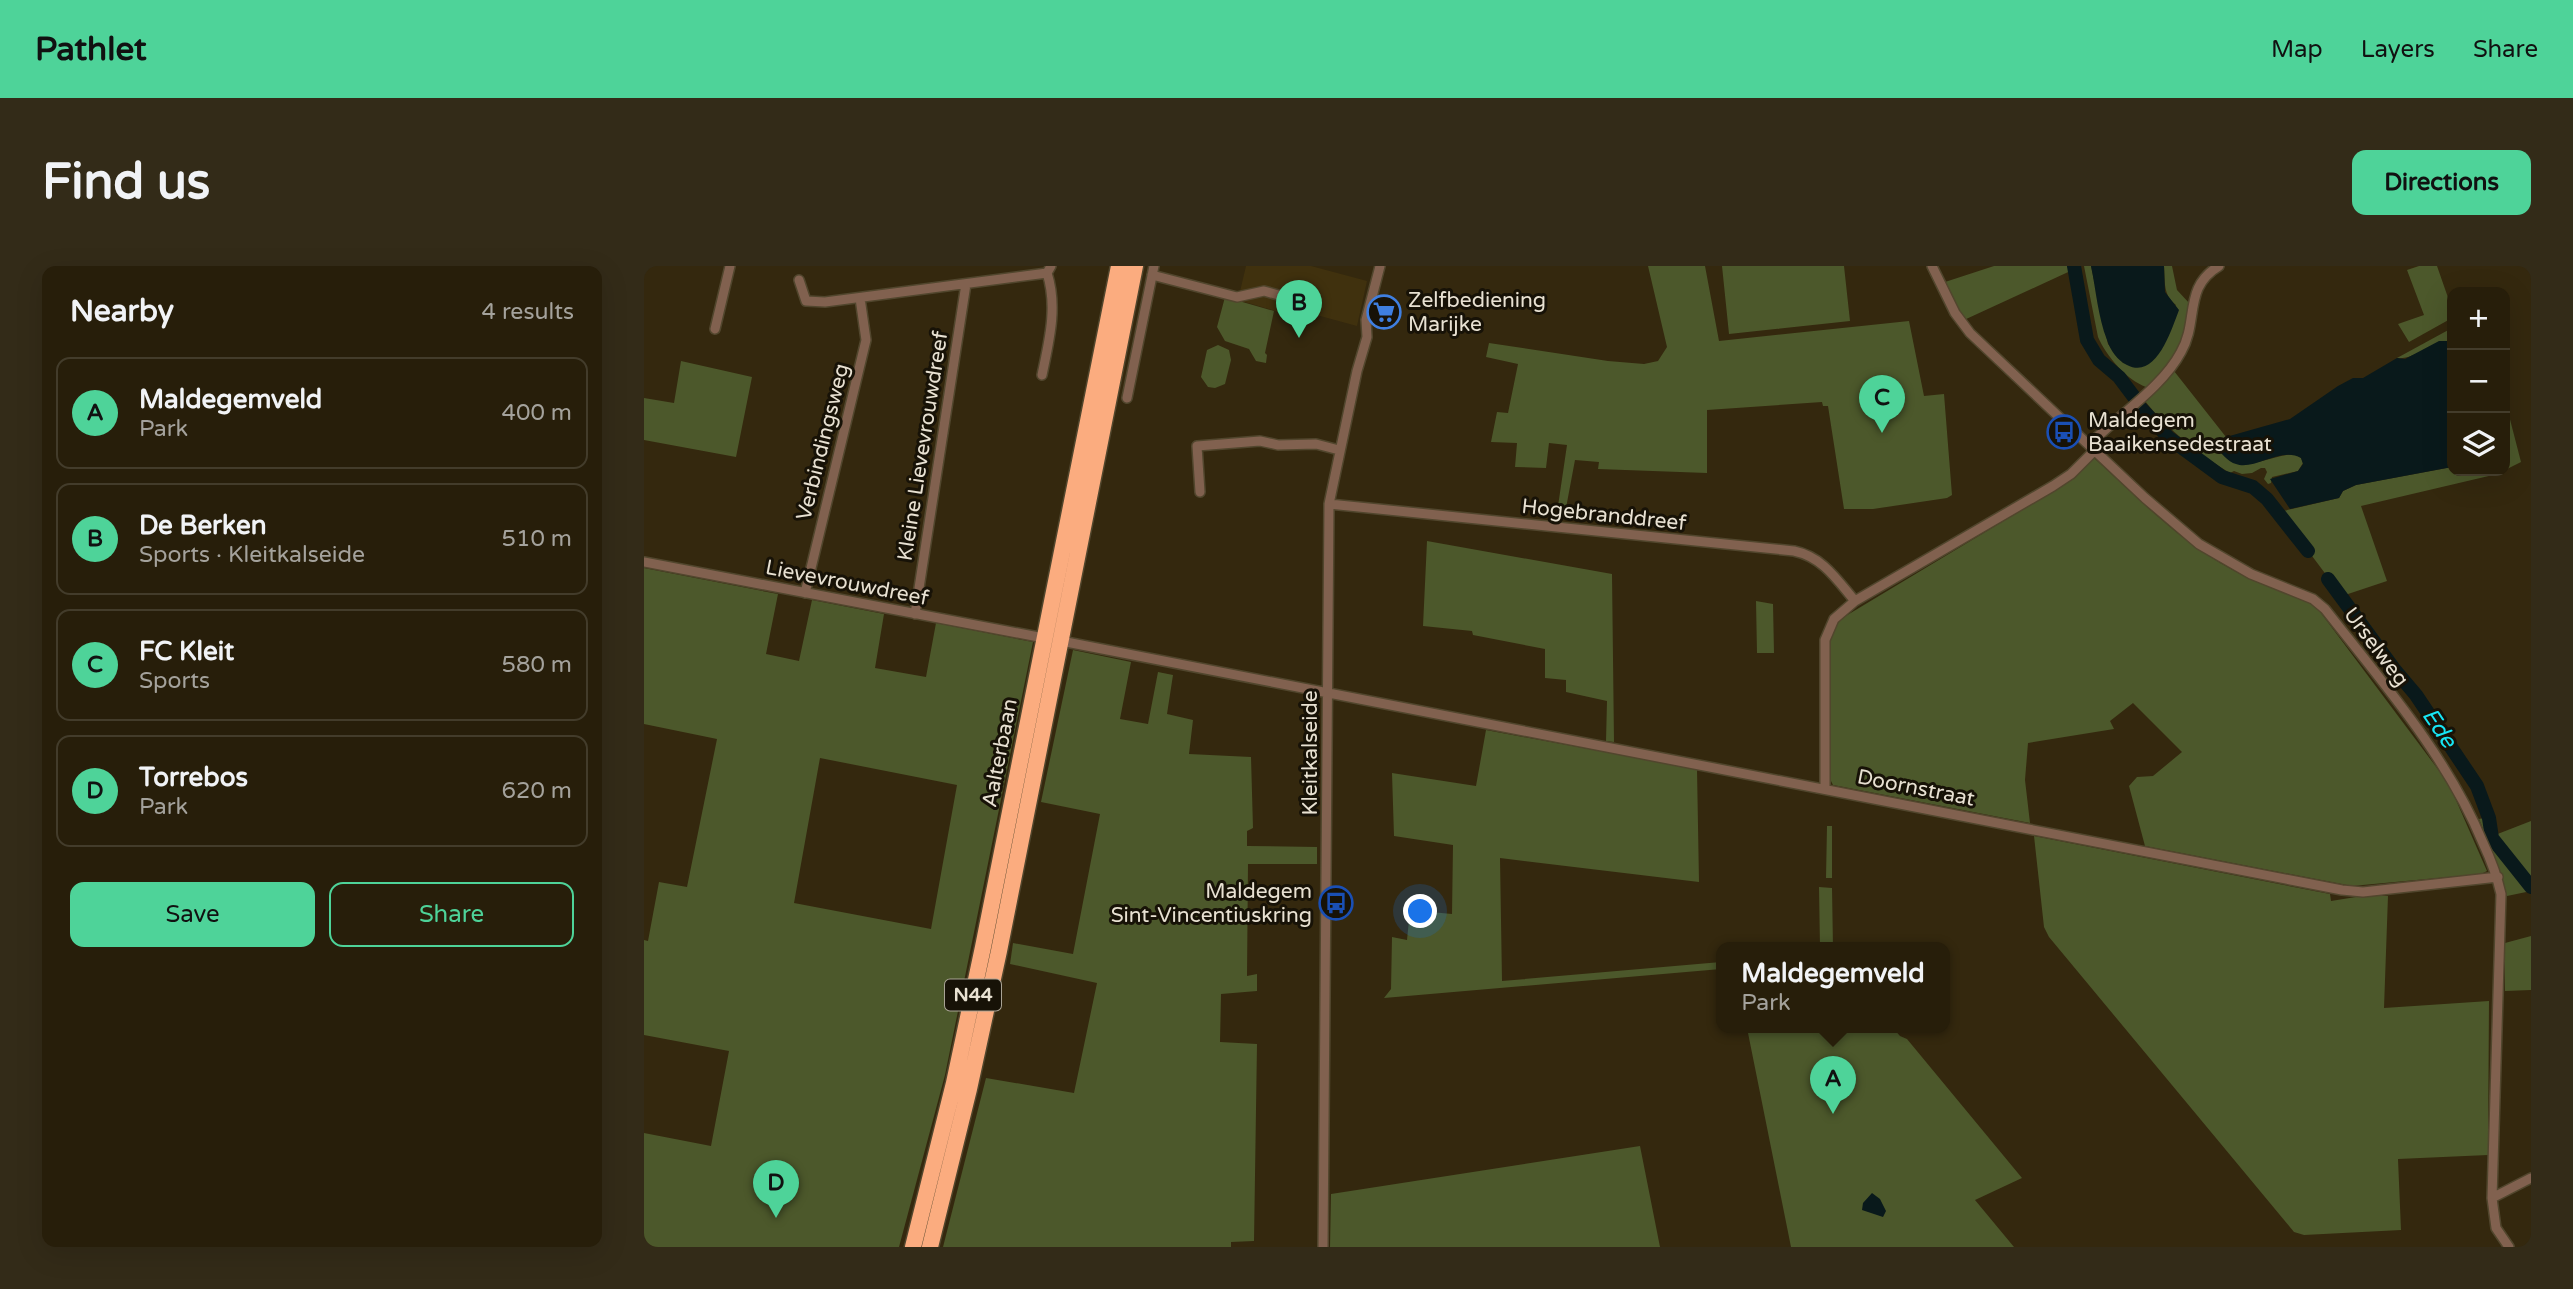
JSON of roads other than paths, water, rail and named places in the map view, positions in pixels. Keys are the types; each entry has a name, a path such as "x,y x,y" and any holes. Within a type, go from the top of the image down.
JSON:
{"highway":[{"name":"Aalterbaan","path":"930,1247 970,1089 1119,266"},
{"name":"Aalterbaan","path":"913,1247 954,1083 1135,266"}],"street":[{"path":"715,329 730,266"},
{"name":"Kleitkalseide","path":"1323,1247 1329,504 1339,450 1367,337 1366,320 1380,266"},
{"name":"Urselweg","path":"1932,266 1955,313 1970,333 2199,544 2251,574 2314,599 2325,609 2450,775 2468,806 2498,877 2501,894 2492,1198 2496,1228 2509,1247"},
{"path":"1825,789 1825,640 1834,619 1855,601 2071,474 2092,447 2178,358 2190,329 2195,293 2205,276 2219,266"},
{"path":"799,279 806,301 825,302 966,284 1049,269 1052,322 1042,375"},
{"path":"1128,398 1153,271 1237,297 1264,291 1289,298"},
{"name":"Kleine Lievevrouwdreef","path":"915,614 966,284"},
{"name":"Verbindingsweg","path":"805,593 866,340 860,298"},
{"path":"1200,492 1197,446 1260,441 1278,445 1316,444 1339,450"},
{"name":"Hogebranddreef","path":"1329,504 1794,551 1821,562 1855,601"},
{"name":"Lievevrouwdreef","path":"644,562 1328,693"},
{"name":"Doornstraat","path":"1328,693 2353,891 2498,877"},
{"path":"2492,1198 2531,1178"}],"waterway":[{"name":"Ede","path":"2074,266 2087,340 2099,360 2119,377 2134,397"},
{"name":"Ede","path":"2137,404 2169,438 2222,477 2253,487 2267,499 2308,551"},
{"name":"Ede","path":"2328,579 2416,695 2477,786 2489,818 2492,838 2531,887"}],"place":[{"name":"Zelfbediening Marijke","path":"1384,312"},
{"name":"De Berken","path":"1299,338"},
{"name":"Maldegem Baaikensedestraat","path":"2064,432"},
{"name":"FC Kleit","path":"1882,433"},
{"name":"Maldegem Sint-Vincentiuskring","path":"1336,903"},
{"name":"Maldegemveld","path":"1833,1114"},
{"name":"Torrebos","path":"776,1218"}]}
